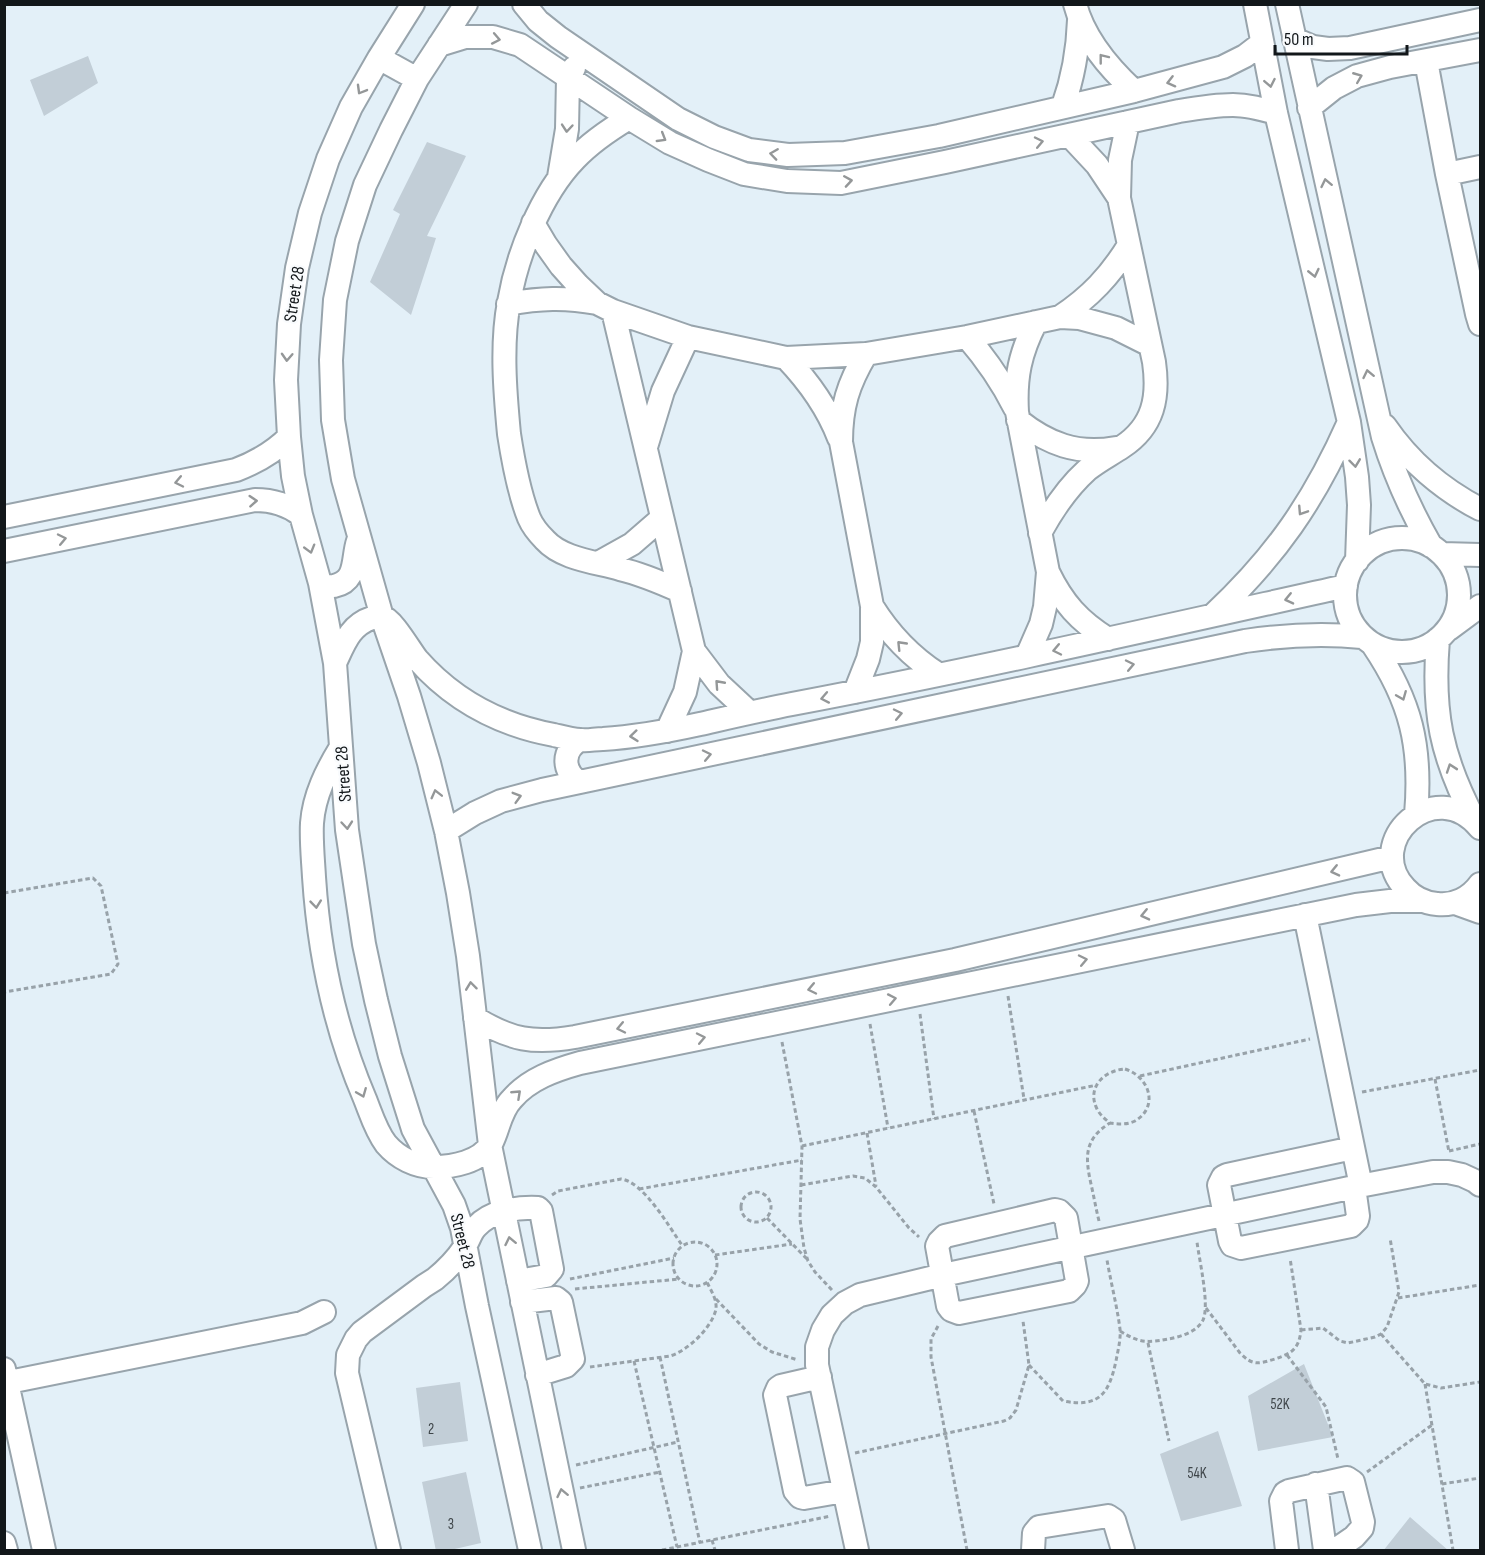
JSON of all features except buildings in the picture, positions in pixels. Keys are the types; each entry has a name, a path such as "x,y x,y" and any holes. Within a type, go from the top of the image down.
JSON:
{"street":[{"name":"Street 28","path":"413,4 351,107 328,159 310,213 299,257 289,324 286,380 289,437 293,476 309,549 320,583 335,663 347,830 364,944 376,1000 406,1112 421,1146 454,1205 462,1228 530,1551"},
{"path":"466,4 417,79 391,130 365,185 347,241 335,300 331,360 333,420 343,479 382,617 419,730 446,831 460,904 490,1144 574,1551"},
{"path":"524,4 538,21 582,55 678,119 749,150 788,155 845,153 939,136 1134,91 1223,67 1245,56 1262,43"},
{"path":"1255,4 1276,113 1349,422 1357,477 1357,561"},
{"path":"1287,4 1383,437 1408,504 1436,550 1452,567 1458,583 1459,599 1455,615 1443,634 1436,671 1436,692 1441,734 1449,764 1460,793 1478,825"},
{"path":"1077,12 1097,51 1134,91"},
{"path":"1063,106 1074,72 1078,38 1077,12"},
{"path":"1294,39 1313,47 1350,48 1480,20"},
{"path":"439,45 465,37 493,37 520,45 670,143 744,174 787,181 841,183 1209,106 1254,107 1276,113"},
{"path":"1384,41 1390,67"},
{"path":"1309,108 1334,88 1358,76 1390,67 1480,50"},
{"path":"559,178 567,129 568,78 582,55"},
{"path":"379,58 417,79"},
{"path":"1426,61 1447,174 1480,324"},
{"path":"1203,73 1209,106"},
{"path":"629,118 590,144 559,178 533,223 518,263 508,304 505,351 506,399 511,447 529,520 546,542 570,556 640,574 680,591"},
{"path":"1040,533 1061,498 1074,482 1089,468 1124,446 1138,434 1149,418 1155,400 1157,381 1119,198 1120,160 1128,122"},
{"path":"1069,135 1097,165 1119,198"},
{"path":"939,136 945,162"},
{"path":"1447,174 1480,167"},
{"path":"533,223 561,266 578,285 605,307 645,448 694,651 719,684 749,712"},
{"path":"1060,317 1092,293 1129,245"},
{"path":"508,304 552,298 575,299 605,307 688,337 786,357 866,354 967,337 1060,317 1079,318 1107,325 1133,335 1150,345"},
{"path":"1027,656 1043,615 1048,572 1018,416 1016,393 1021,356 1036,322"},
{"path":"645,448 663,390 688,337"},
{"path":"967,337 1000,380 1018,416 1033,432 1067,447 1086,450 1105,450 1124,446"},
{"path":"855,692 872,642 872,606 841,442 841,423 843,405 849,387 866,354"},
{"path":"786,357 812,388 833,423 841,442"},
{"path":"1377,414 1419,466 1454,494 1480,509"},
{"path":"1212,616 1260,567 1302,513 1349,422"},
{"path":"4,518 236,470 278,448 289,437"},
{"path":"206,476 212,508"},
{"path":"4,551 243,501 267,500 291,507 301,514"},
{"path":"598,563 632,544 662,518"},
{"path":"320,583 324,586 336,585 348,579 352,573 360,536"},
{"path":"1416,815 1418,763 1415,738 1408,713 1388,666 1354,626 1348,614 1345,600 1346,586 1357,561 1372,548 1391,540 1405,538 1418,541 1436,550 1480,555"},
{"path":"1048,572 1066,604 1078,618 1108,639"},
{"path":"335,663 351,631 365,620 382,617 391,622 410,649 447,688 463,700 507,722 537,732 580,740 638,736 1108,639 1346,586"},
{"path":"872,606 900,645 938,674"},
{"path":"446,831 475,813 501,801 542,790 1245,641 1308,634 1368,641 1389,651 1407,652 1424,648 1480,606"},
{"path":"667,731 685,692 694,651"},
{"path":"579,782 569,774 566,761 570,749 580,740"},
{"path":"341,747 321,783 312,821 319,929 334,1005 345,1046 379,1133 392,1150 401,1157 422,1166 433,1167 463,1163 483,1153 490,1144 502,1113 511,1099 526,1086 543,1076 579,1063 1305,915 1373,902 1422,901"},
{"path":"1478,825 1453,809 1428,810 1416,815 1406,823 1394,845 1392,857 1401,884 1410,894 1422,901 1444,905 1455,903 1466,898 1480,884"},
{"path":"475,1018 493,1030 513,1037 534,1041 555,1041 955,960 1392,857"},
{"path":"1455,903 1480,912"},
{"path":"1305,915 1353,1148 1358,1187 1358,1216 1351,1226 1241,1248 1236,1247 1230,1241 1219,1185 1223,1177 1353,1148"},
{"path":"955,960 960,986"},
{"path":"575,1037 579,1063"},
{"path":"857,1551 818,1371 817,1347 832,1315 860,1295 943,1275 1433,1172 1449,1161 1462,1175 1480,1185"},
{"path":"389,1551 347,1373 348,1355 356,1339 362,1332 445,1271 465,1246 469,1236 484,1220 493,1214 535,1207 539,1209 552,1269 549,1274 520,1292"},
{"path":"1055,1210 1059,1211 1066,1218 1077,1281 1072,1289 959,1313 951,1310 948,1306 937,1246 939,1242 945,1236 998,1224 1055,1210"},
{"path":"520,1292 558,1298 564,1313 573,1359 566,1366 537,1375"},
{"path":"44,1551 5,1378 302,1323 324,1312"},
{"path":"818,1371 778,1388 775,1395 795,1491 804,1498 847,1502"},
{"path":"1287,1551 1282,1497 1289,1491 1347,1480 1363,1522 1362,1528 1354,1538 1335,1551"},
{"path":"1316,1485 1324,1551"},
{"path":"1033,1551 1034,1533 1038,1527 1108,1516 1114,1520 1124,1551"},
{"path":"4,1543 6,1551"}],"path":[{"path":"4,893 93,878 101,886 118,964 111,974 4,992"},
{"path":"1005,976 1025,1100"},
{"path":"918,994 934,1119"},
{"path":"866,1005 888,1128"},
{"path":"778,1022 802,1146 801,1235 808,1261"},
{"path":"1140,1076 1330,1034"},
{"path":"1029,1365 1063,1401 1095,1400 1104,1393 1112,1381 1120,1331 1087,1168 1087,1157 1089,1146 1101,1129 1110,1123 1127,1124 1142,1115 1146,1108 1149,1100 1145,1083 1140,1076 1125,1069 1108,1073 1097,1085 1095,1102 1098,1110 1110,1123"},
{"path":"1342,1095 1480,1070"},
{"path":"1435,1078 1449,1161 1480,1144"},
{"path":"802,1146 1097,1085"},
{"path":"974,1111 998,1224"},
{"path":"867,1132 876,1187"},
{"path":"639,1189 802,1160"},
{"path":"801,1185 859,1176 865,1178 876,1187 909,1228 937,1246"},
{"path":"539,1209 558,1191 626,1180 647,1197 682,1245"},
{"path":"758,1193 768,1198 771,1208 767,1218 757,1222 747,1219 741,1209 748,1195 758,1193"},
{"path":"767,1218 845,1304"},
{"path":"1120,1331 1133,1339 1148,1343 1187,1335 1203,1322 1206,1308 1194,1222"},
{"path":"1301,1330 1323,1328 1348,1344 1382,1334 1398,1298 1398,1283 1390,1238"},
{"path":"1206,1308 1240,1353 1253,1363 1260,1364 1287,1355 1295,1349 1300,1341 1301,1330 1287,1239"},
{"path":"690,1242 705,1244 715,1255 717,1262 713,1277 700,1286 685,1284 674,1273 674,1258 682,1245 690,1242"},
{"path":"715,1255 792,1244"},
{"path":"549,1274 561,1280 567,1280 674,1258"},
{"path":"558,1298 573,1289 679,1279"},
{"path":"707,1282 715,1298 759,1344 818,1371"},
{"path":"1398,1298 1480,1285"},
{"path":"571,1362 584,1367 678,1353 693,1343 708,1324 716,1308 715,1298"},
{"path":"837,1457 1010,1418 1016,1410 1029,1365 1020,1301"},
{"path":"951,1310 934,1332 930,1348 967,1551"},
{"path":"1382,1334 1425,1384 1453,1551"},
{"path":"1148,1343 1169,1441"},
{"path":"1287,1355 1326,1407 1347,1480 1432,1425"},
{"path":"660,1357 700,1543"},
{"path":"634,1361 677,1547"},
{"path":"1425,1384 1441,1388 1480,1382"},
{"path":"557,1470 678,1442"},
{"path":"562,1492 660,1472"},
{"path":"1442,1484 1480,1478"},
{"path":"662,1551 712,1540 847,1502"},
{"path":"712,1540 715,1551"}]}
